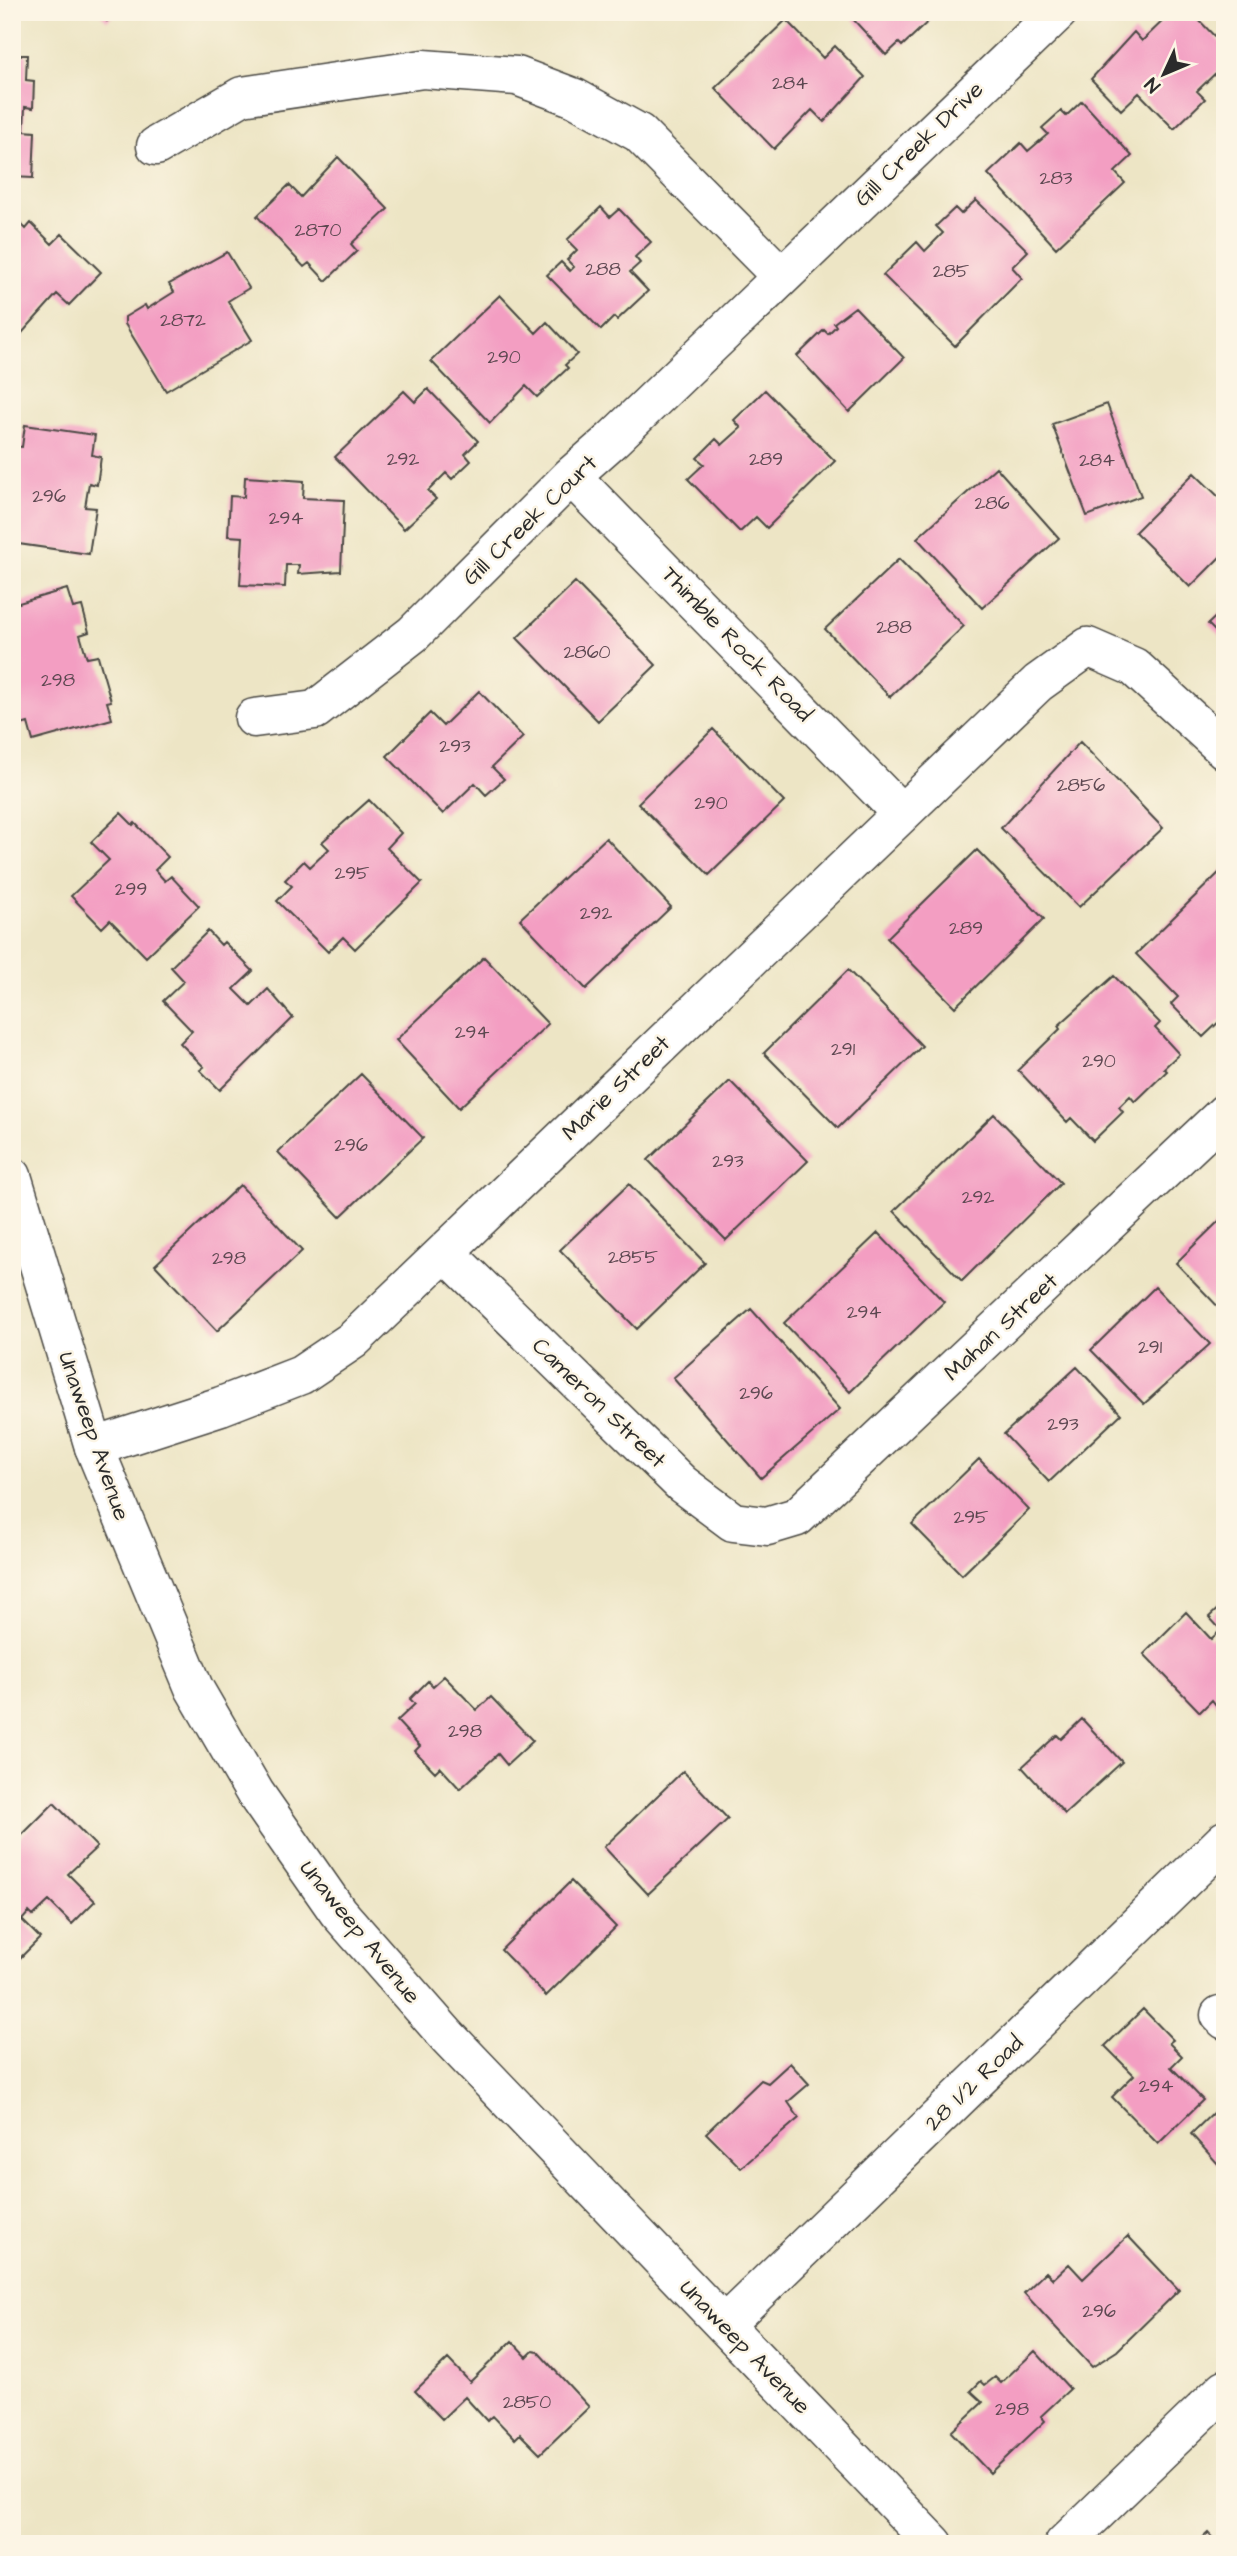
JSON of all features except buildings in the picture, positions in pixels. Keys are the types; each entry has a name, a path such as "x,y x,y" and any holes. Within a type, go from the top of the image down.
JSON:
{"street":[{"name":"Gill Creek Drive","path":"781,276 1058,12"},
{"path":"156,146 242,96 423,69 517,76 575,98 639,133 781,276"},
{"name":"Gill Creek Court","path":"254,718 316,710 413,634 571,476 612,440 781,276"},
{"name":"Thimble Rock Road","path":"571,476 901,813"},
{"name":"Marie Street","path":"94,1447 221,1406 301,1375 353,1340 1038,683 1088,646 1134,667 1225,750"},
{"name":"Mahan Street","path":"768,1526 797,1517 1225,1113"},
{"name":"Unaweep Avenue","path":"12,1176 94,1447 194,1688 255,1793 338,1912 447,2036 934,2544"},
{"name":"Cameron Street","path":"446,1253 682,1484 733,1522 768,1526"},
{"name":"28 1/2 Road","path":"724,2325 1225,1840"},
{"path":"1065,2544 1225,2389"}]}
